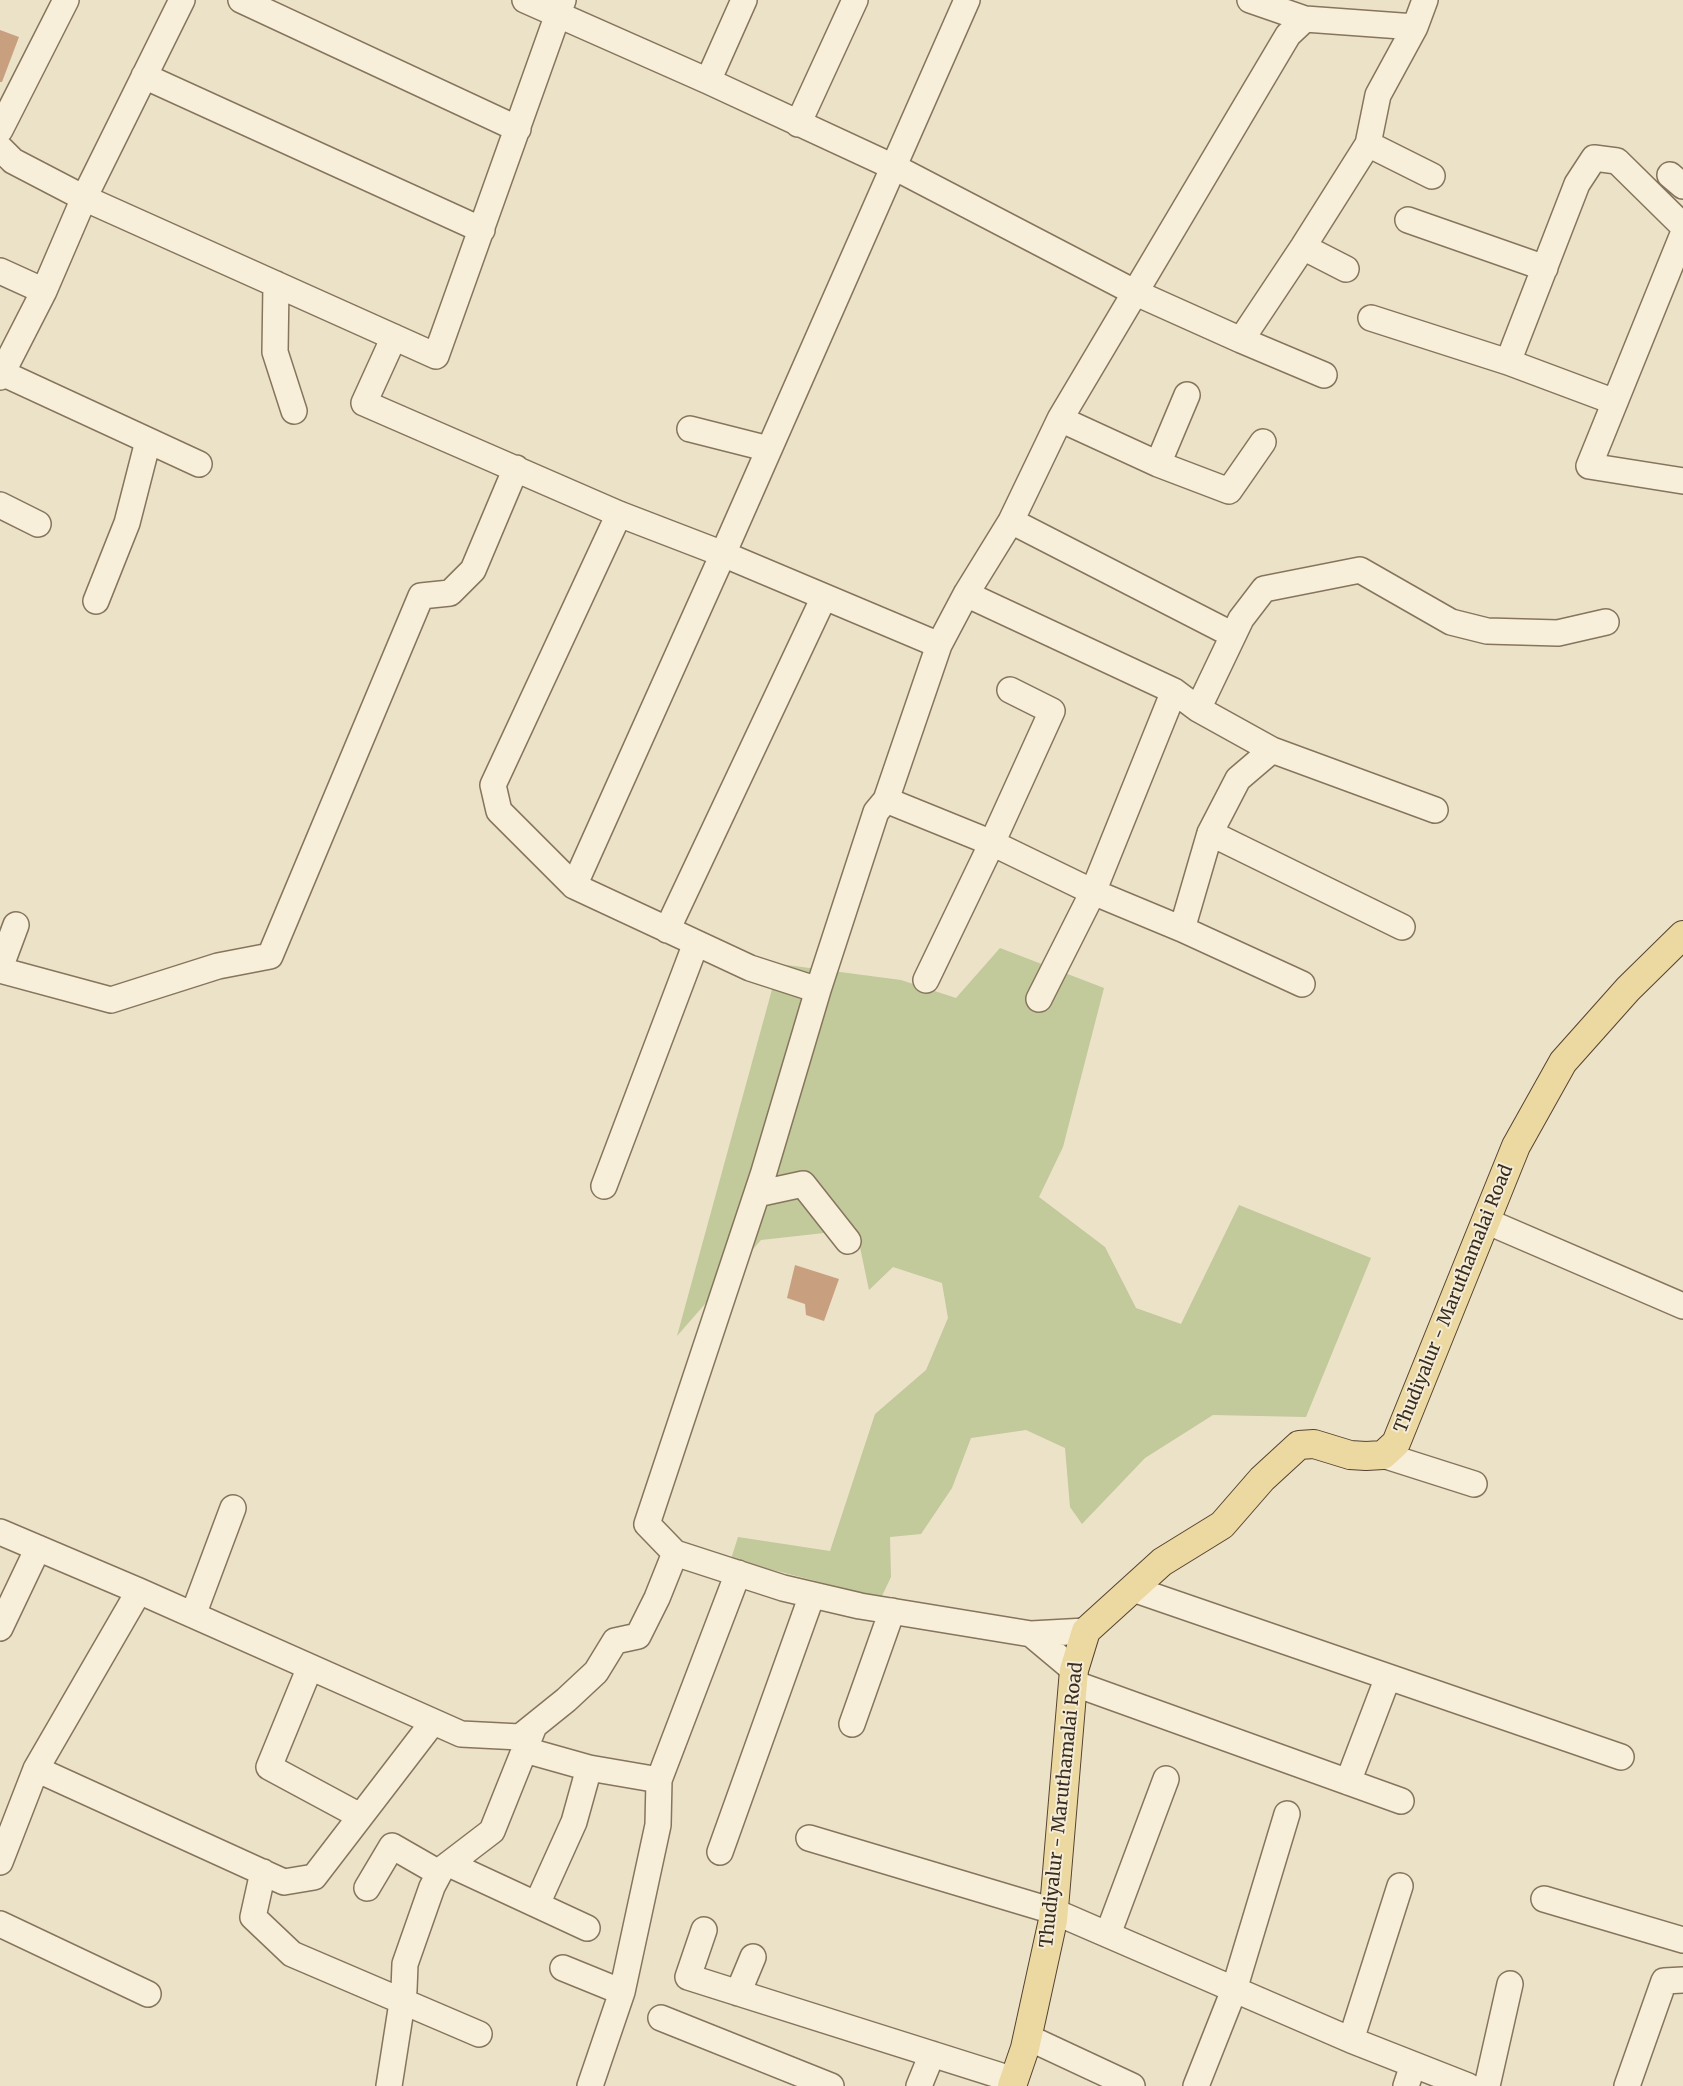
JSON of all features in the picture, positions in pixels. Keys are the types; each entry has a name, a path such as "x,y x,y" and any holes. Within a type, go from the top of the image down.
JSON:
{"main road":[{"name":"Thudiyalur - Maruthamalai Road","path":"1383,1454 1396,1443 1516,1146 1563,1062 1628,989 1683,935"},
{"path":"1086,1631 1162,1562 1222,1525 1262,1480 1300,1445 1314,1444 1350,1455 1383,1454"},
{"name":"Thudiyalur - Maruthamalai Road","path":"1013,2083 1027,2037 1053,1911 1073,1676 1086,1631"}],"street":[{"path":"0,130 66,0"},
{"path":"182,0 84,198 44,291 1,374 199,464"},
{"path":"241,0 518,129"},
{"path":"525,0 561,8 708,81 893,167 1134,292 1324,375"},
{"path":"708,81 744,0"},
{"path":"798,124 856,0"},
{"path":"574,886 723,554 967,0"},
{"path":"1250,0 1305,19 1415,26"},
{"path":"1241,340 1368,144 1378,94 1415,26 1425,0"},
{"path":"0,148 13,161 84,198 436,356 561,8"},
{"path":"1086,1631 1031,1634 892,1611 783,1588 675,1553 647,1524 757,1194 818,990 876,812 886,800 939,645 966,594 1011,521 1060,419 1134,292 1288,35 1305,19"},
{"path":"144,76 482,230"},
{"path":"1368,144 1432,176"},
{"path":"1508,362 1577,184 1594,158 1617,160 1683,226"},
{"path":"1408,220 1545,268"},
{"path":"1683,234 1589,466 1683,481"},
{"path":"1303,247 1346,268"},
{"path":"0,271 44,291"},
{"path":"276,284 275,352 294,411"},
{"path":"1371,318 1508,362 1615,402"},
{"path":"394,337 364,403 619,514 723,554 939,645"},
{"path":"1158,464 1187,396"},
{"path":"1060,419 1158,464 1229,491 1262,442"},
{"path":"690,429 769,449"},
{"path":"96,601 128,523 148,441"},
{"path":"16,924 0,969 111,1000 218,966 270,956 421,596 450,593 472,570 516,468"},
{"path":"0,504 38,524"},
{"path":"619,514 493,785 499,811 574,886 750,968 818,990"},
{"path":"1011,521 1234,634"},
{"path":"1198,709 1241,619 1264,588 1360,570 1451,622 1487,631 1558,633 1606,622"},
{"path":"966,594 1174,691 1198,709 1272,750 1435,810"},
{"path":"668,930 824,597"},
{"path":"926,980 992,843 1052,711 1010,690"},
{"path":"1039,999 1093,892 1174,691"},
{"path":"1182,929 1210,833 1238,779 1272,750"},
{"path":"886,800 992,843 1093,892 1182,929 1302,984"},
{"path":"1210,833 1402,927"},
{"path":"604,1186 696,943"},
{"path":"757,1194 803,1184 848,1241"},
{"path":"1486,1220 1683,1306"},
{"path":"1383,1454 1474,1484"},
{"path":"193,1615 233,1508"},
{"path":"0,1532 139,1591 461,1734 520,1737 566,1700 596,1672 616,1641 638,1636 657,1598 675,1553"},
{"path":"0,1628 38,1548"},
{"path":"590,2086 622,1992 658,1825 659,1780 738,1573"},
{"path":"1133,1588 1621,1757"},
{"path":"0,1862 36,1769 139,1591"},
{"path":"720,1852 812,1595"},
{"path":"852,1724 892,1611"},
{"path":"1031,1634 1073,1676 1401,1801"},
{"path":"310,1667 269,1767 360,1816"},
{"path":"1348,1782 1388,1677"},
{"path":"36,1769 284,1882 314,1877 433,1722"},
{"path":"389,2086 402,2001 405,1964 432,1887 444,1868 492,1831 534,1726"},
{"path":"525,1750 589,1768 659,1780"},
{"path":"537,1904 574,1822 589,1768"},
{"path":"1108,1934 1166,1779"},
{"path":"1196,2086 1234,1990 1287,1814"},
{"path":"809,1838 1053,1911 1351,2040 1409,2075 1468,2086"},
{"path":"367,1888 392,1846 537,1904 587,1928"},
{"path":"263,1872 253,1917 292,1954 479,2034"},
{"path":"1351,2040 1400,1886"},
{"path":"1544,1900 1683,1940"},
{"path":"0,1924 148,1994"},
{"path":"704,1930 688,1978 932,2054 1013,2083"},
{"path":"738,1993 753,1957"},
{"path":"562,1968 622,1992"},
{"path":"1627,2086 1664,1981 1683,1976"},
{"path":"1487,2086 1510,1984"},
{"path":"661,2018 831,2086"},
{"path":"1027,2037 1132,2086"},
{"path":"919,2086 932,2054"}],"green space":[{"path":"1000,948 1104,988 1063,1147 1039,1197 1105,1247 1136,1308 1181,1324 1239,1205 1371,1258 1306,1417 1213,1415 1145,1458 1082,1524 1070,1507 1065,1448 1026,1430 971,1438 952,1488 921,1534 890,1537 891,1577 881,1598 731,1559 738,1537 830,1551 875,1414 926,1370 948,1318 942,1283 893,1267 869,1290 857,1233 833,1232 761,1240 677,1336 779,964 901,980 956,998"}],"building":[{"path":"0,30 19,37 2,82 0,82"},
{"path":"795,1265 839,1279 824,1321 806,1315 805,1304 787,1298"}]}
